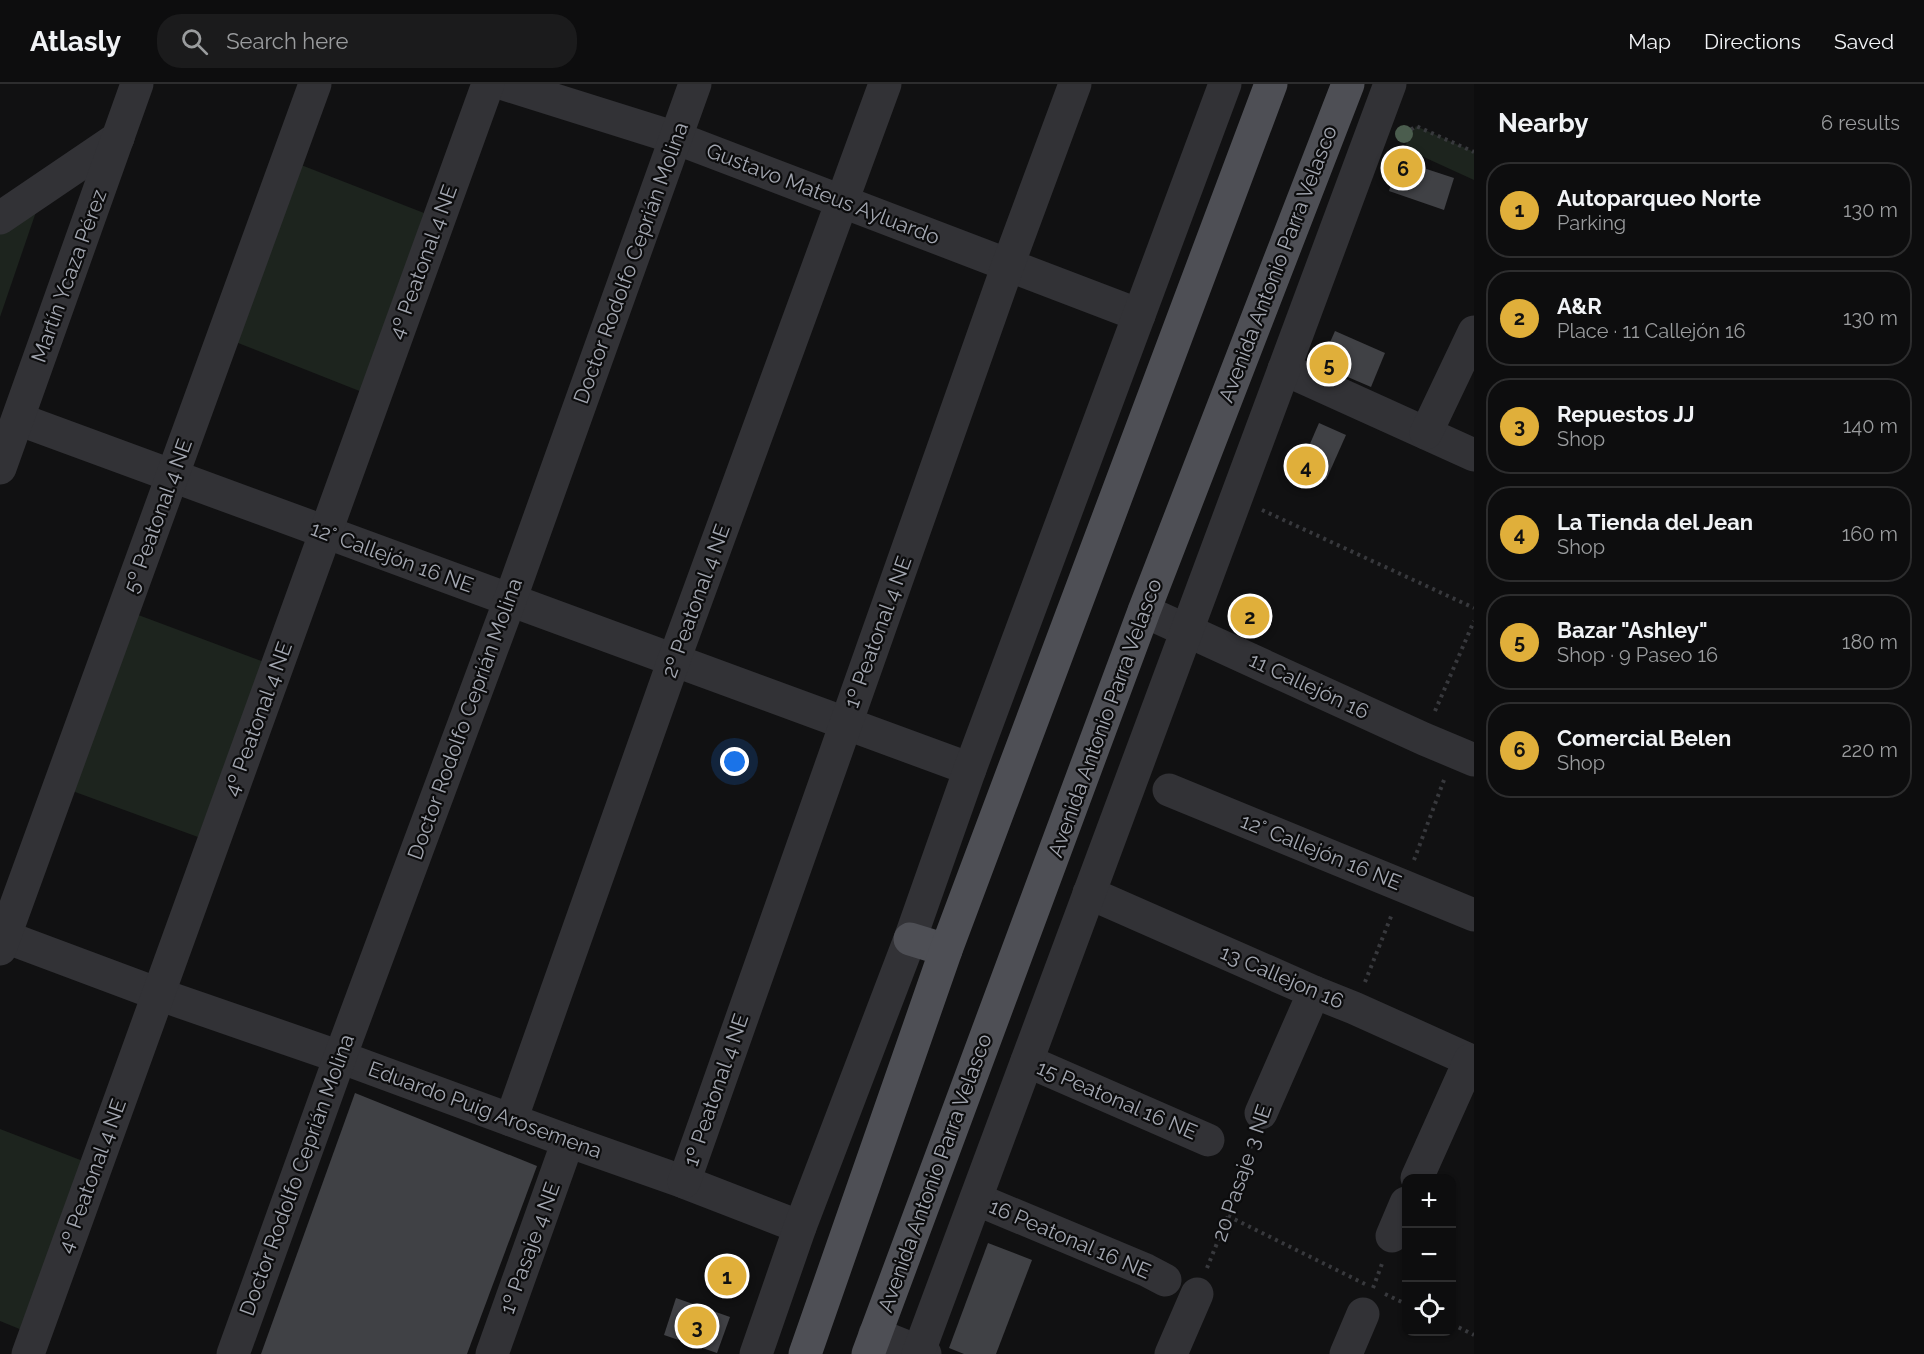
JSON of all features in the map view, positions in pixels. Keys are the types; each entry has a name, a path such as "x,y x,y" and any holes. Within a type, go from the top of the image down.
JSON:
{"main road":[{"path":"805,1354 946,950 1271,84"},
{"name":"Avenida Antonio Parra Velasco","path":"872,1344 1144,611 1348,84"},
{"path":"910,939 946,950"}],"street":[{"name":"Martín Ycaza Pérez","path":"0,468 137,84"},
{"name":"5º Peatonal 4 NE","path":"2,940 315,84"},
{"name":"4º Peatonal 4 NE","path":"28,1354 488,84"},
{"name":"Gustavo Mateus Ayluardo","path":"504,84 676,138 1139,315"},
{"name":"Doctor Rodolfo Ceprián Molina","path":"233,1354 340,1057 510,600 695,84"},
{"name":"2º Peatonal 4 NE","path":"511,1120 674,660 885,84"},
{"name":"1º Peatonal 4 NE","path":"684,1182 1008,265 1075,84"},
{"path":"756,1354 800,1227 910,939 970,769 1225,84"},
{"name":"Avenida Antonio Parra Velasco","path":"921,1353 975,1199 1390,84"},
{"path":"0,218 118,138"},
{"path":"1426,433 1474,332"},
{"path":"1284,369 1474,455"},
{"name":"12° Callejón 16 NE","path":"18,419 970,769"},
{"name":"11 Callejón 16","path":"1144,611 1474,760"},
{"name":"12° Callejón 16 NE","path":"1169,790 1474,915"},
{"name":"13 Callejon 16","path":"1089,893 1314,992 1365,1012 1472,1061"},
{"name":"Eduardo Puig Arosemena","path":"2,940 340,1057 684,1182 800,1227"},
{"name":"20 Pasaje 3 NE","path":"1261,1113 1314,992"},
{"name":"15 Peatonal 16 NE","path":"1027,1061 1208,1140"},
{"path":"1420,1174 1472,1061"},
{"name":"1º Pasaje 4 NE","path":"492,1354 568,1141"},
{"name":"16 Peatonal 16 NE","path":"975,1199 1165,1280"},
{"path":"1392,1236 1402,1214"},
{"path":"1172,1354 1197,1294"},
{"path":"1346,1354 1368,1301"},
{"path":"872,1344 921,1353"}],"path":[{"path":"1376,122 1404,134 1416,126 1474,152"},
{"path":"1236,498 1474,608"},
{"path":"1424,739 1474,621"},
{"name":"20 Pasaje 3 NE","path":"1197,1294 1228,1216 1261,1113"},
{"path":"1228,1216 1368,1301 1402,1304"},
{"path":"1368,1301 1392,1236"},
{"path":"1456,1326 1474,1335"}],"shaded area":[{"path":"1416,126 1474,152 1474,180 1404,148"},
{"path":"296,163 424,213 362,392 233,341"},
{"path":"38,206 0,317 0,234"},
{"path":"133,613 264,662 198,837 67,789"},
{"path":"0,1129 83,1161 22,1330 0,1321"}],"building":[{"path":"1399,160 1454,178 1444,210 1389,191"},
{"path":"1335,331 1385,353 1371,387 1320,365"},
{"path":"1319,423 1346,435 1326,480 1299,469"},
{"path":"1243,594 1270,606 1257,638 1229,626"},
{"path":"355,1093 537,1166 467,1354 261,1354"},
{"path":"988,1243 1032,1260 996,1354 964,1354 949,1348"},
{"path":"676,1298 730,1317 717,1353 664,1335"}],"place":[{"name":"Comercial Belen","path":"1403,168"},
{"name":"Bazar \"Ashley\"","path":"1329,364"},
{"name":"La Tienda del Jean","path":"1306,466"},
{"name":"A&R","path":"1250,616"},
{"name":"Autoparqueo Norte","path":"727,1276"},
{"name":"Repuestos JJ","path":"697,1326"}]}
